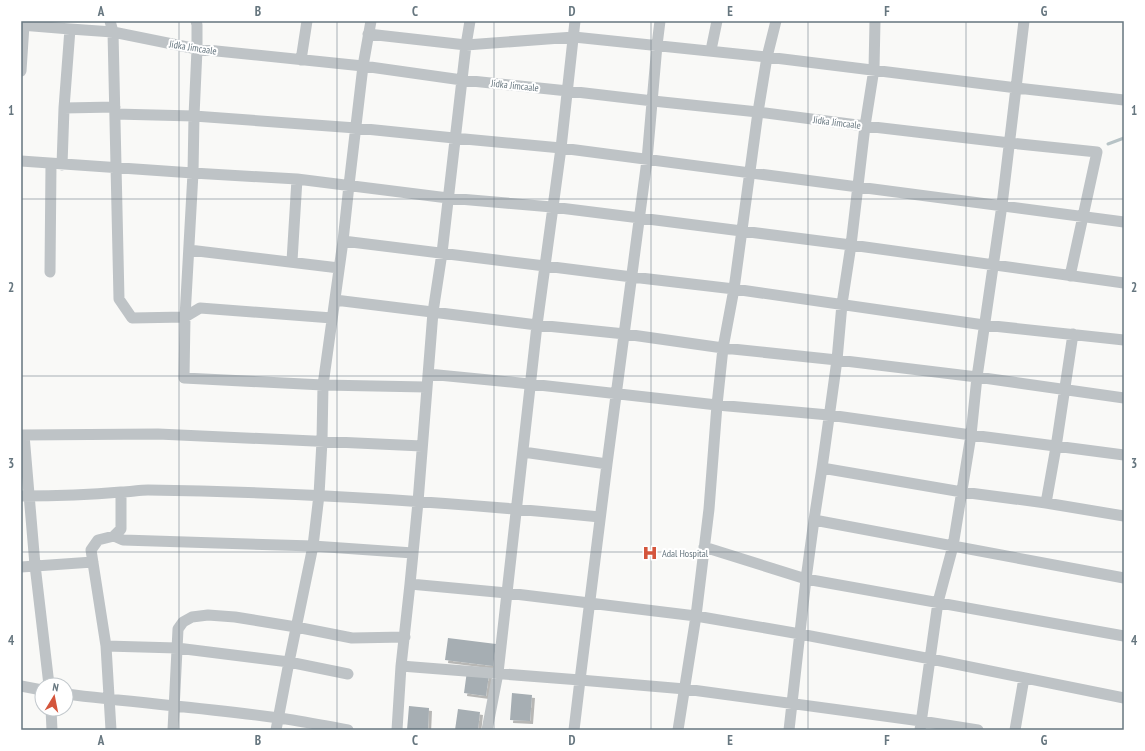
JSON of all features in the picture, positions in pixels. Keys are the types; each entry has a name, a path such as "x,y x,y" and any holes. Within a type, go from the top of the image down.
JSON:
{"street":[{"path":"196,21 197,49 193,173 185,317 184,378 323,385 426,387"},
{"path":"301,60 307,21"},
{"path":"276,730 313,546 319,495 323,385 343,242 348,185 370,21"},
{"path":"397,730 401,666 418,502 433,312 442,253 454,138 470,21"},
{"path":"487,730 498,673 530,384 552,207 562,148 575,21"},
{"path":"574,730 600,517 640,218 660,21"},
{"path":"711,50 717,21"},
{"path":"678,730 696,616 709,509 723,348 734,288 758,112 767,57 776,21"},
{"path":"789,730 806,579 837,360 842,304 851,245 865,126 874,69 875,21"},
{"path":"920,725 931,659 938,602 953,546 962,492 984,325 1002,205 1024,21"},
{"path":"21,71 22,25"},
{"name":"Jidka Jimcaale","path":"22,25 70,30 111,26 197,49 363,66 462,80 758,112 865,126 1097,152 1082,217"},
{"path":"111,26 115,111 115,168 119,299 132,318 185,317 200,308 332,318"},
{"path":"50,272 56,164 64,108 70,30"},
{"path":"368,34 466,45 574,37 711,50 1124,100"},
{"path":"64,108 356,128 562,148 1124,222"},
{"path":"21,161 297,179 448,198 552,207 851,245 1124,283"},
{"path":"292,261 297,179"},
{"path":"1070,276 1082,217"},
{"path":"343,242 734,288 984,325 1124,340"},
{"path":"189,250 292,261 339,268"},
{"path":"335,300 537,325 624,334 723,348 977,377 1124,398"},
{"path":"1046,503 1056,447 1072,334"},
{"path":"428,374 717,405 829,415 1056,447 1124,455"},
{"path":"48,677 25,496 22,435 158,434 422,446"},
{"path":"523,452 607,464"},
{"path":"822,468 962,492 1046,503 1124,516"},
{"path":"25,496 152,490 319,495 517,509 600,517"},
{"path":"111,730 106,646 91,550 98,540 114,536 120,529 121,492"},
{"path":"814,520 1124,578"},
{"path":"114,536 123,540 313,546 413,553"},
{"path":"704,547 806,579 1124,636"},
{"path":"21,567 93,562"},
{"path":"410,584 507,593 696,616 931,659 1124,698"},
{"path":"172,730 178,629 183,622 192,617 208,615 235,617 296,626 352,638 405,637"},
{"path":"106,646 177,648 289,662 348,674"},
{"path":"401,666 685,689 792,704 920,725 978,730"},
{"path":"1015,730 1024,678"},
{"path":"21,686 34,688"},
{"path":"74,695 109,700 174,705 279,718 348,730"},
{"path":"51,717 52,730"}],"building":[{"path":"448,638 496,644 493,666 445,660"},
{"path":"467,671 489,674 486,696 464,693"},
{"path":"512,693 532,695 530,721 510,720"},
{"path":"409,706 429,708 428,730 407,730"},
{"path":"458,709 480,712 478,730 455,730"}],"waterway":[{"path":"1108,144 1124,138"}],"place":[{"name":"Adal Hospital","path":"650,553"}]}
